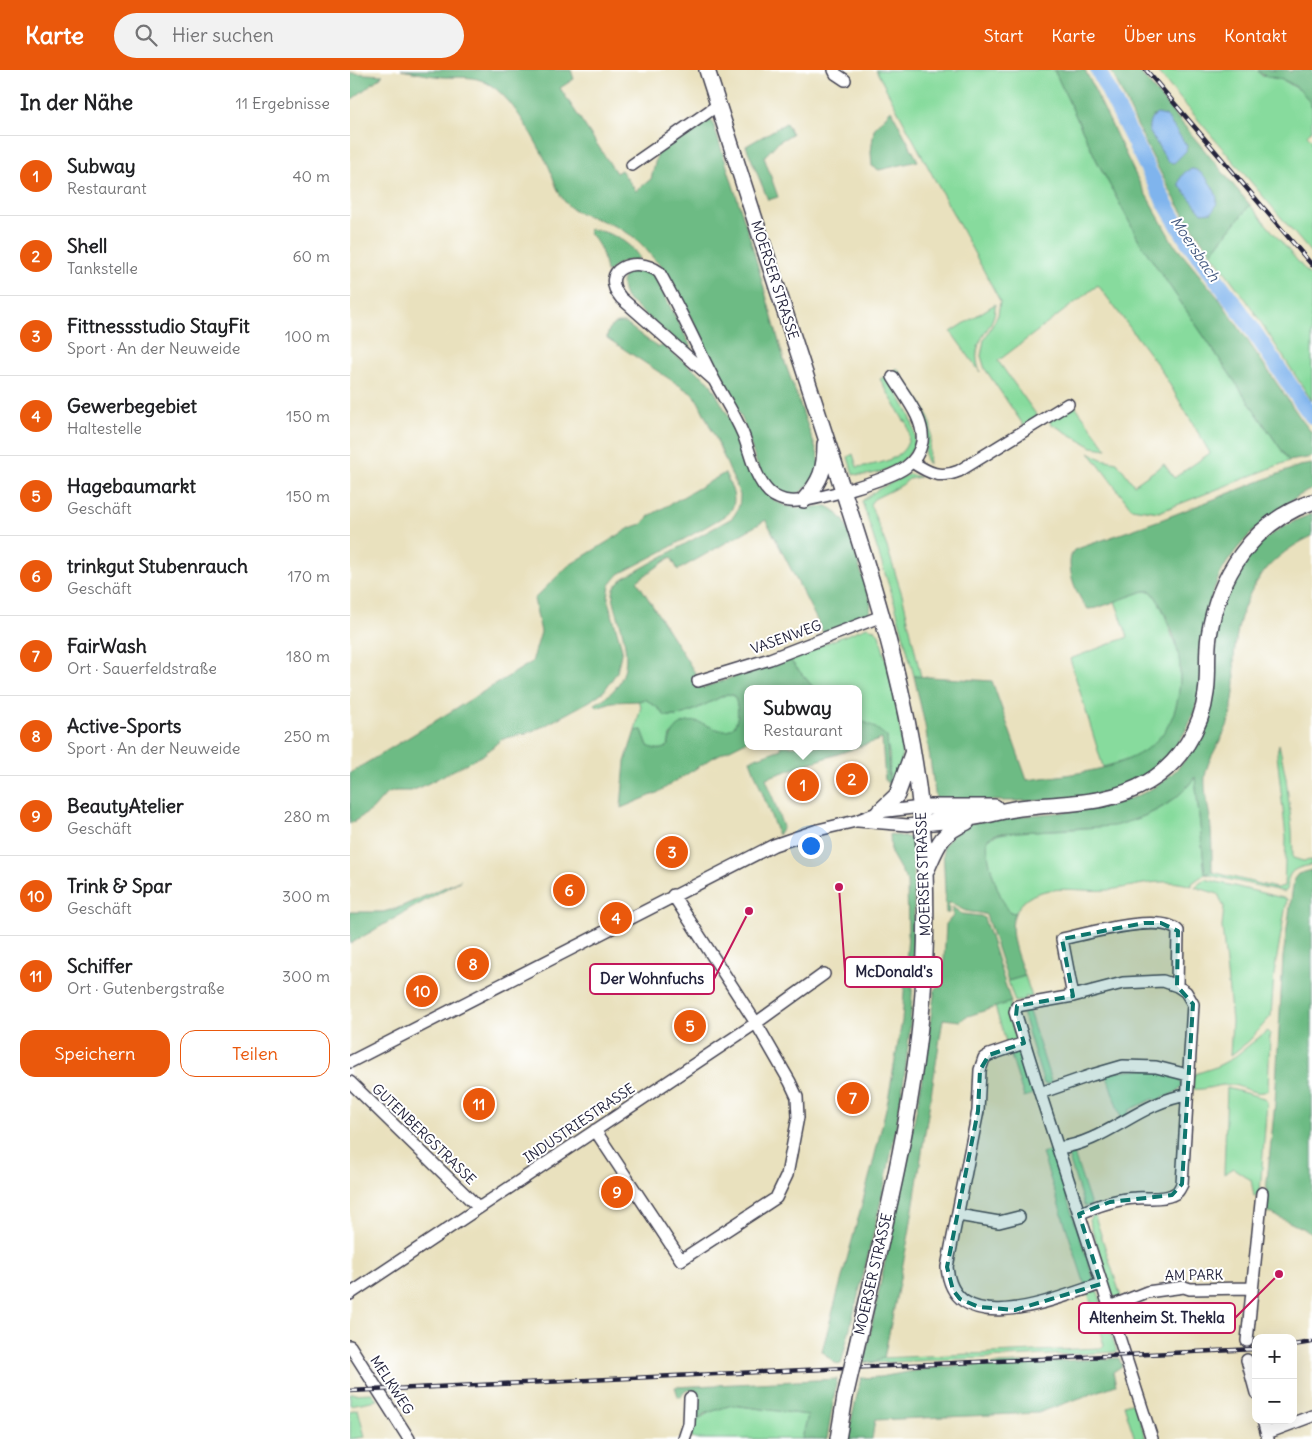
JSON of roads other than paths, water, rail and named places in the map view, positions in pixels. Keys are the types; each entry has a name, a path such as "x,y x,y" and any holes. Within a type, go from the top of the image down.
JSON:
{"main road":[{"name":"MOERSER STRASSE","path":"706,70 843,490 882,616 896,665 923,824 925,873 924,975 917,1053 893,1184 845,1397 838,1439"},
{"path":"804,500 821,478 825,461 825,435"},
{"path":"923,824 976,817 1020,808 1101,800 1136,789 1164,770 1186,746 1200,718 1206,693 1208,638 1216,600 1228,573 1245,550 1269,526 1282,516 1312,502"},
{"path":"879,812 897,795 912,752"},
{"path":"921,807 1020,808"},
{"path":"925,873 942,838 952,828 976,817"}],"street":[{"path":"834,70 836,74 845,80"},
{"path":"632,165 718,106"},
{"path":"714,380 621,298 614,287 613,280 616,273 623,267 634,264 652,266 659,272 743,435 757,475 770,493 778,498 790,502 843,490 886,478 912,462 919,452 922,441 920,424 893,377"},
{"path":"912,462 924,470 941,476 959,471 1068,404"},
{"name":"VASENWEG","path":"698,681 770,659 882,616"},
{"path":"350,1062 673,895 774,845 818,830 856,821 879,812 921,807"},
{"path":"856,821 908,825 923,824"},
{"path":"595,1130 681,1260 776,1198 787,1175 798,1117 797,1097 756,1023 673,895"},
{"path":"1074,996 1062,939 1144,923 1161,923 1175,927 1178,931 1177,986"},
{"name":"INDUSTRIESTRASSE","path":"350,1294 756,1023 824,974"},
{"path":"1080,1214 1098,1205 1110,1202 1138,1197 1164,1197 1172,1195 1179,1191 1182,1184 1193,1004 1186,992 1177,986 1163,981 1123,983 1074,996 1022,1005 1015,1008 1024,1043 1152,1439"},
{"path":"1024,1043 1000,1050 984,1058 980,1070 978,1111 947,1267 948,1280 952,1290 967,1303 999,1311 1015,1310 1102,1284"},
{"path":"1040,1093 1123,1066 1156,1067 1188,1075"},
{"name":"GUTENBERGSTRASSE","path":"350,1082 478,1207"},
{"path":"1058,1148 1099,1135 1153,1106 1178,1096 1187,1095"},
{"path":"1247,1341 1262,1192"},
{"path":"958,1215 998,1222 1019,1217"},
{"name":"AM PARK","path":"1109,1306 1148,1292 1184,1287 1190,1289 1252,1288"},
{"name":"MELKWEG","path":"350,1346 409,1439"},
{"path":"1247,1360 1252,1379"},
{"path":"684,1439 690,1424 690,1398"},
{"path":"1267,1436 1312,1416"}],"water":[{"path":"1157,114 1166,116 1187,146 1186,151 1174,163 1168,162 1149,131 1150,121"},
{"path":"1192,169 1205,176 1215,192 1217,202 1212,212 1202,213 1179,185 1183,174"}],"waterway":[{"name":"Moersbach","path":"1098,70 1164,201 1187,240 1240,311 1312,416"}],"railway":[{"path":"1146,70 1312,265"},
{"path":"1297,1344 1312,1342"},
{"path":"350,1391 1252,1349"}],"place":[{"name":"Shell","path":"852,779"},
{"name":"Subway","path":"803,785"},
{"name":"Fittnessstudio StayFit","path":"672,852"},
{"name":"McDonald's","path":"839,887"},
{"name":"trinkgut Stubenrauch","path":"569,890"},
{"name":"Der Wohnfuchs","path":"749,911"},
{"name":"Gewerbegebiet","path":"616,918"},
{"name":"Active-Sports","path":"473,964"},
{"name":"Trink & Spar","path":"422,991"},
{"name":"Hagebaumarkt","path":"690,1026"},
{"name":"FairWash","path":"853,1098"},
{"name":"Schiffer","path":"479,1104"},
{"name":"BeautyAtelier","path":"617,1192"},
{"name":"Altenheim St. Thekla","path":"1279,1274"}]}
